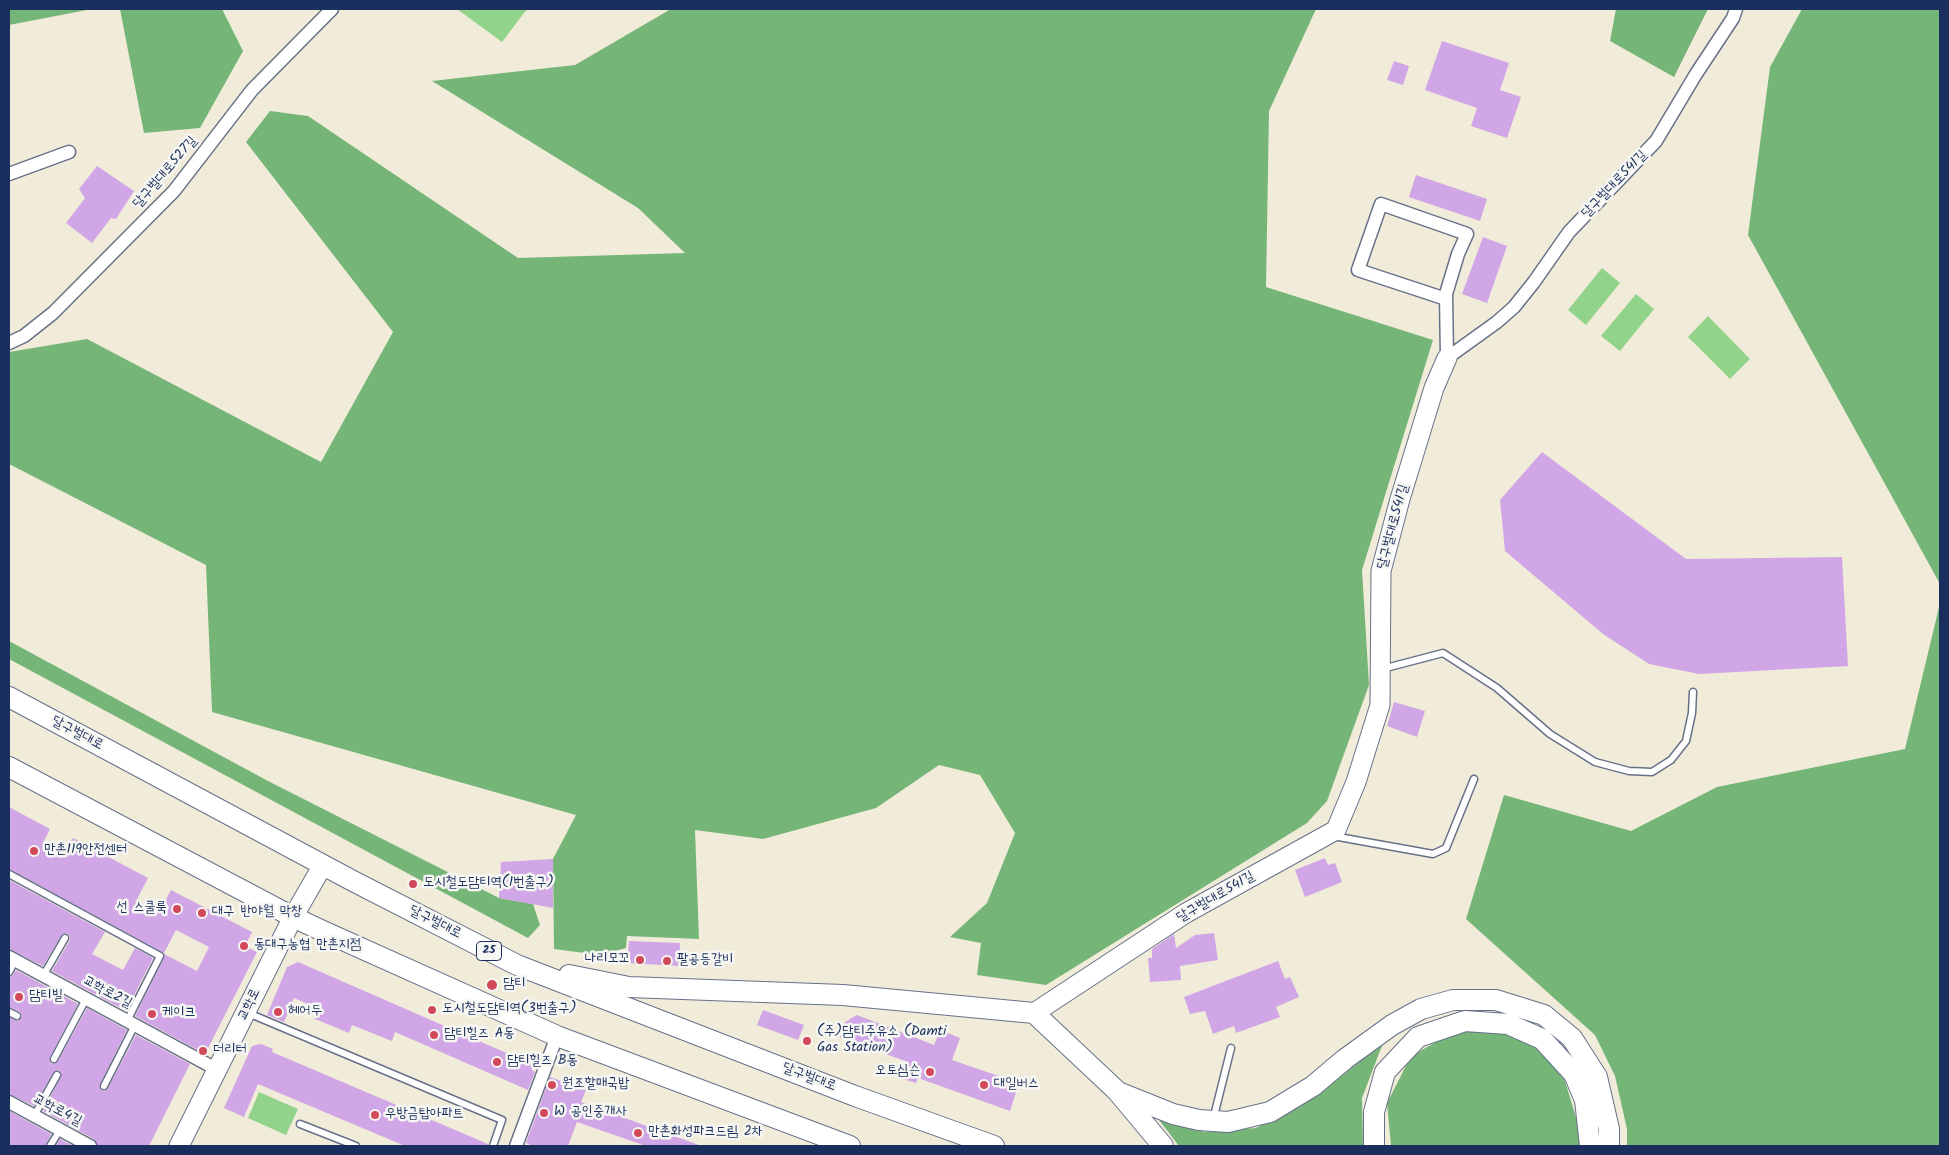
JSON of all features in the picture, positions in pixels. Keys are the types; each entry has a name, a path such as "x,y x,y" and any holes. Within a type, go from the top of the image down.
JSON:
{"main road":[{"name":"달구벌대로","path":"9,697 323,865 517,965 855,1096 994,1146"},
{"path":"9,767 293,917 557,1036 850,1146"},
{"path":"517,965 629,987 844,996 1034,1013 1117,1091 1163,1146"},
{"path":"1117,1091 1173,1114 1198,1120 1228,1122 1270,1112 1313,1086 1345,1059 1392,1025 1421,1009 1453,1000 1496,1000 1544,1015 1572,1038 1597,1077 1609,1129 1609,1146"},
{"path":"1374,1146 1374,1112 1385,1072 1418,1037 1465,1021 1508,1024 1542,1039 1574,1074 1585,1100 1590,1146"}],"street":[{"name":"달구벌대로527길","path":"9,344 24,336 53,313 174,191 252,90 332,9"},
{"name":"달구벌대로541길","path":"1034,1013 1186,913 1336,830 1364,758 1380,705 1381,571 1400,499 1431,398 1447,358 1497,322 1514,307 1569,232 1656,142 1696,74 1733,18 1736,9"},
{"path":"9,174 69,152"},
{"path":"1446,299 1358,270 1381,204 1466,234 1458,254 1446,299 1447,358"},
{"name":"교학로","path":"179,1146 293,917 323,865"},
{"name":"교학로2길","path":"11,963 43,976 218,1070"},
{"path":"516,1146 557,1036"},
{"name":"교학로4길","path":"9,1103 90,1146"}],"lane":[{"path":"1381,670 1443,654 1497,688 1550,734 1595,762 1629,771 1652,772 1671,760 1686,741 1692,713 1693,692"},
{"path":"1327,835 1433,854 1446,848 1474,779"},
{"path":"9,874 160,956 104,1086"},
{"path":"43,976 65,938"},
{"path":"54,1058 86,999"},
{"path":"9,1012 17,1016"},
{"path":"247,1012 502,1120 493,1146"},
{"path":"1213,1121 1231,1048"},
{"path":"34,1116 57,1075"},
{"path":"300,1124 356,1146"},
{"path":"50,1146 60,1130"}],"green space":[{"path":"9,9 92,9 9,25"},
{"path":"120,9 222,9 243,51 200,128 144,133"},
{"path":"457,9 527,9 502,42"},
{"path":"671,9 1316,9 1269,111 1266,287 1433,340 1362,570 1369,685 1327,801 1307,823 1046,985 977,975 981,943 950,937 987,903 1015,833 980,775 939,765 876,808 763,839 695,830 699,939 627,936 626,948 600,955 554,949 553,859 576,815 212,712 206,565 9,464 9,352 87,339 321,462 393,332 246,142 270,111 308,116 518,258 685,253 638,208 432,81 575,65"},
{"path":"1616,9 1708,9 1674,77 1610,41"},
{"path":"1802,9 1940,9 1940,584 1748,235 1770,67"},
{"path":"1602,268 1620,283 1586,325 1568,310"},
{"path":"1636,294 1654,309 1620,351 1601,336"},
{"path":"1708,316 1750,359 1730,379 1688,337"},
{"path":"1940,603 1940,1146 1627,1146 1627,1129 1615,1076 1595,1035 1466,919 1504,795 1631,831 1717,787 1905,749"},
{"path":"9,641 268,781 499,898 533,904 540,925 528,938 9,659"},
{"path":"1456,1031 1507,1031 1540,1049 1565,1081 1580,1131 1580,1146 1391,1146 1387,1103 1411,1056"},
{"path":"1383,1043 1362,1098 1363,1146 1179,1146 1156,1116 1205,1132 1256,1128 1315,1097"},
{"path":"259,1092 298,1109 286,1135 248,1118"}],"building":[{"path":"1442,41 1509,63 1500,90 1521,97 1507,138 1471,126 1477,108 1425,90"},
{"path":"1394,61 1409,66 1403,85 1387,80"},
{"path":"97,166 134,191 116,219 111,218 92,243 66,223 85,198 79,189"},
{"path":"1416,175 1487,199 1480,221 1409,197"},
{"path":"1483,237 1507,246 1487,303 1462,294"},
{"path":"1542,452 1686,559 1842,557 1848,666 1699,674 1649,664 1603,634 1505,551 1500,500"},
{"path":"1394,702 1425,711 1417,737 1387,726"},
{"path":"9,807 50,829 43,843 64,854 73,838 148,878 136,901 159,913 171,890 252,932 245,946 257,952 205,1054 135,1016 164,958 164,954 197,971 209,947 176,930 164,953 9,869"},
{"path":"1325,858 1328,865 1335,863 1342,882 1305,897 1295,870"},
{"path":"553,859 553,908 499,898 501,862"},
{"path":"9,880 105,932 92,954 123,970 135,948 153,958 126,1011 52,971 70,940 70,936 67,933 61,936 43,966 9,949"},
{"path":"1214,933 1218,960 1180,966 1181,980 1150,982 1148,958 1152,958 1152,949 1174,934 1176,948 1195,935"},
{"path":"629,941 680,943 679,966 627,963"},
{"path":"1278,961 1285,979 1290,977 1299,997 1276,1007 1280,1017 1236,1033 1234,1026 1213,1034 1205,1011 1190,1014 1184,997"},
{"path":"298,962 534,1065 532,1070 535,1072 528,1090 395,1032 392,1041 352,1025 349,1033 315,1019 319,1009 294,998 284,1022 267,1015 287,967"},
{"path":"16,970 78,1004 50,1057 52,1064 58,1061 87,1008 127,1030 100,1084 101,1090 105,1091 108,1088 136,1035 190,1064 149,1146 98,1146 94,1139 43,1111 61,1077 59,1070 53,1073 34,1106 9,1094 9,1017 18,1021 22,1016 20,1012 9,1007 9,977"},
{"path":"763,1010 804,1025 798,1040 757,1025"},
{"path":"857,1015 934,1045 940,1030 960,1038 952,1060 1019,1083 1010,1111 918,1078 916,1083 903,1079 908,1062 840,1038 845,1022"},
{"name":"우방금탑아파트","path":"261,1044 273,1049 272,1052 488,1144 488,1146 405,1146 258,1084 244,1117 224,1108 252,1046"},
{"path":"550,1077 586,1090 581,1102 699,1146 646,1146 577,1122 568,1146 533,1146 526,1143"},
{"path":"9,1111 51,1134 45,1146 9,1146"},
{"path":"60,1139 73,1146 56,1146"}],"place":[{"name":"만촌119안전센터","path":"34,851"},
{"name":"도시철도담티역(1번출구)","path":"413,884"},
{"name":"선 스쿨룩","path":"177,909"},
{"name":"대구 반야월 막창","path":"202,913"},
{"name":"동대구농협 만촌지점","path":"244,946"},
{"name":"나리모꼬","path":"640,960"},
{"name":"팔공등갈비","path":"667,961"},
{"name":"담티","path":"492,985"},
{"name":"담티빌","path":"19,997"},
{"name":"도시철도담티역(3번출구)","path":"432,1010"},
{"name":"헤어두","path":"278,1012"},
{"name":"케이크","path":"152,1014"},
{"name":"담티힐즈 A동","path":"434,1035"},
{"name":"(주)담티주유소 (Damti Gas Station)","path":"807,1041"},
{"name":"더리터","path":"203,1051"},
{"name":"담티힐즈 B동","path":"497,1062"},
{"name":"오토심슨","path":"930,1072"},
{"name":"원조할매국밥","path":"552,1085"},
{"name":"대일버스","path":"984,1085"},
{"name":"W 공인중개사","path":"544,1113"},
{"name":"우방금탑아파트","path":"375,1115"},
{"name":"만촌화성파크드림 2차","path":"638,1133"}]}
